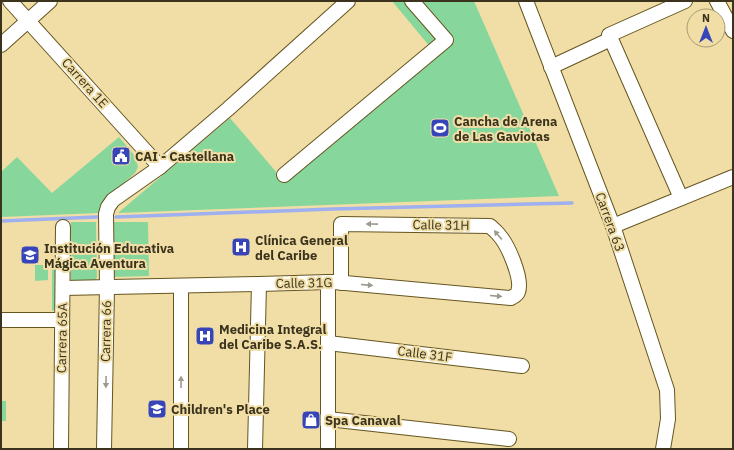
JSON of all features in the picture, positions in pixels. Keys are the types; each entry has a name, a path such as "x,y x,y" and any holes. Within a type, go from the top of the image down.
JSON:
{"street":[{"name":"Carrera 1E","path":"10,1 160,167"},
{"path":"1,45 50,1"},
{"path":"160,167 228,109 348,1"},
{"path":"284,175 446,40 412,1"},
{"name":"Carrera 63","path":"526,1 613,226 667,390 668,419 663,449"},
{"path":"681,198 609,35 685,1"},
{"path":"717,1 733,31"},
{"path":"551,67 611,39"},
{"name":"Carrera 66","path":"104,449 107,287 106,214 108,207 113,200 160,167"},
{"path":"613,226 733,177"},
{"name":"Calle 31H","path":"335,282 341,224 490,226 500,236 516,269"},
{"name":"Carrera 65A","path":"61,449 63,227"},
{"name":"Calle 31G","path":"63,288 335,282 512,298 519,291 519,282 516,269"},
{"path":"328,449 328,343 335,282"},
{"path":"255,449 259,284"},
{"path":"181,286 181,449"},
{"path":"1,320 62,320"},
{"name":"Calle 31F","path":"328,343 522,366"},
{"path":"328,419 509,439"}],"green space":[{"path":"392,1 474,1 559,196 118,213 230,118 284,181 436,54"},
{"path":"119,137 135,156 138,167 135,173 107,198 99,213 1,217 1,172 17,157 52,193"},
{"path":"71,222 96,222 97,277 95,281 71,281"},
{"path":"112,222 148,222 149,276 113,277"},
{"path":"35,265 48,265 48,280 35,281"},
{"path":"52,265 57,265 56,309 52,311"},
{"path":"1,401 6,401 6,421 1,421"}],"waterway":[{"path":"116,217 333,209 572,203"},
{"path":"1,221 97,217"}],"place":[{"name":"Cancha de Arena de Las Gaviotas","path":"440,128"},
{"name":"CAI - Castellana","path":"121,156"},
{"name":"Clínica General del Caribe","path":"241,247"},
{"name":"Institución Educativa Mágica Aventura","path":"30,255"},
{"name":"Medicina Integral del Caribe S.A.S.","path":"205,336"},
{"name":"Children's Place","path":"157,409"},
{"name":"Spa Canaval","path":"311,420"}]}
